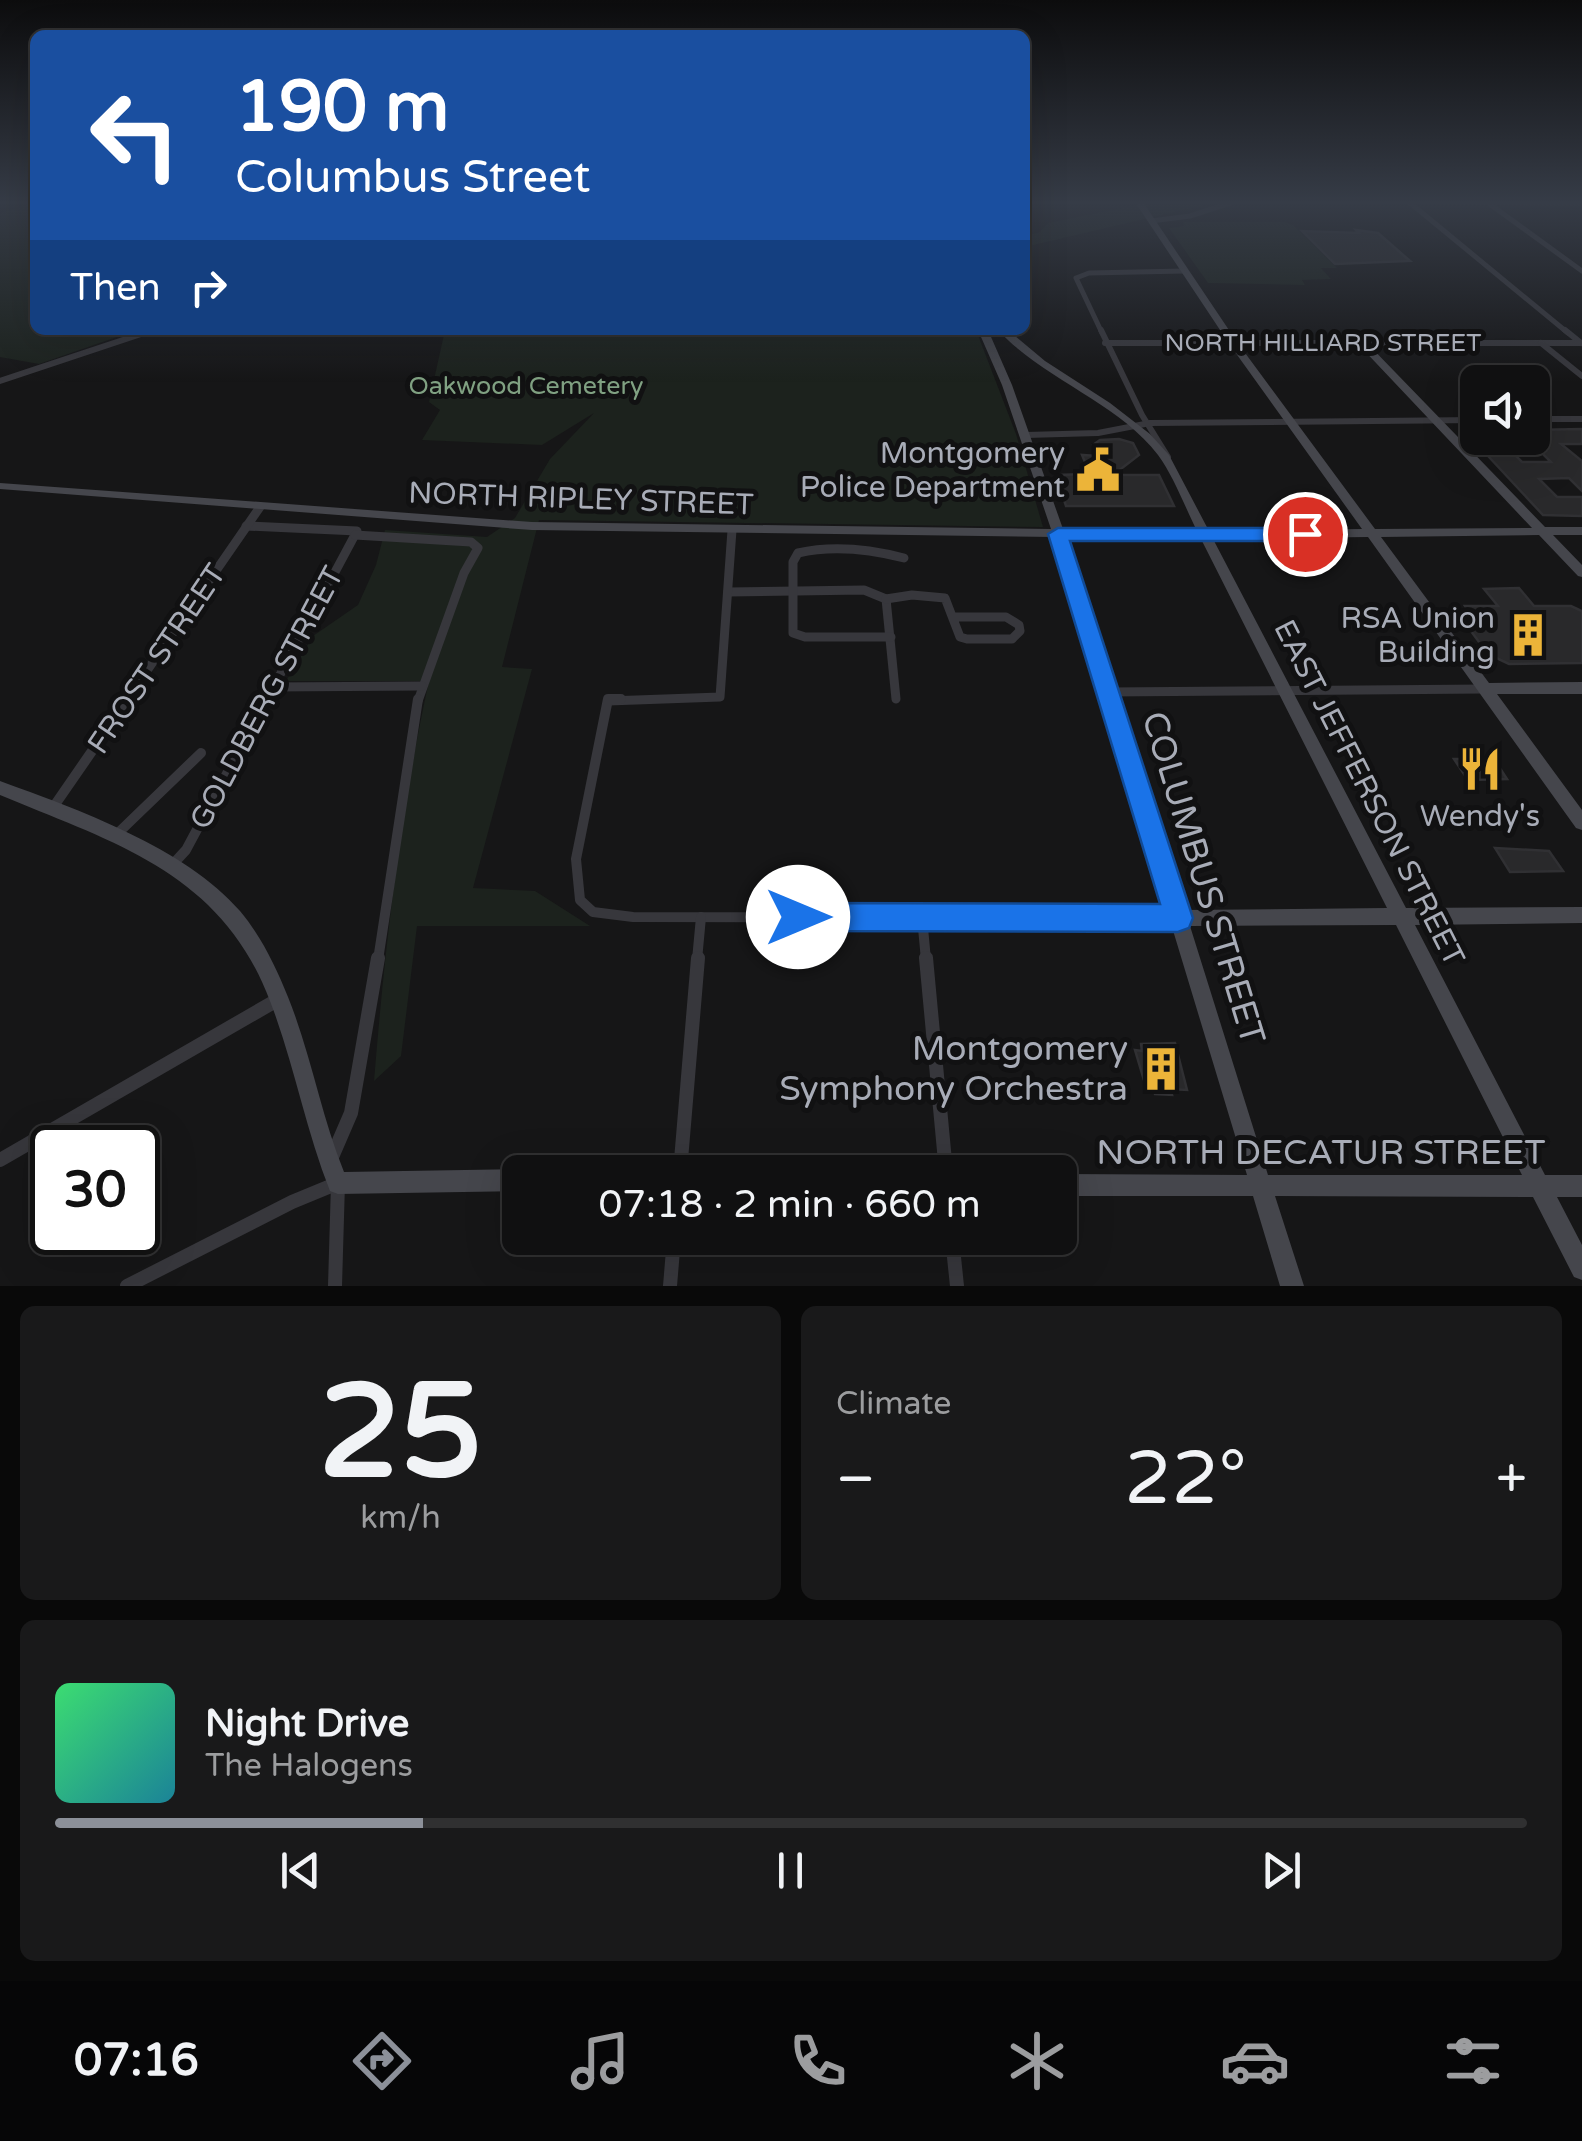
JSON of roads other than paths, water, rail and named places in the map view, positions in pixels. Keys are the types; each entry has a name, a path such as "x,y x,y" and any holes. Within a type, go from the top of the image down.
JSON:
{"main road":[{"path":"1178,262 1582,823"},
{"path":"984,335 1026,435"},
{"path":"1008,335 1131,424 1157,446 1173,472"},
{"path":"1362,344 1582,573"},
{"path":"1000,367 1004,352 1032,356"},
{"name":"COLUMBUS STREET","path":"1026,435 1292,1286"},
{"name":"EAST JEFFERSON STREET","path":"1173,472 1582,1270"},
{"name":"NORTH RIPLEY STREET","path":"0,486 532,526 1204,535 1582,531"},
{"path":"1484,689 1582,688"},
{"path":"0,788 174,863 223,905 256,950 279,1000 317,1136 338,1183 502,1180"},
{"path":"1178,918 1582,915"},
{"name":"NORTH DECATUR STREET","path":"1077,1185 1582,1186"}],"street":[{"path":"1482,262 1581,343"},
{"name":"EAST JEFFERSON STREET","path":"1173,472 1105,343 1077,276 1184,271"},
{"path":"0,381 138,335"},
{"name":"NORTH HILLIARD STREET","path":"1105,343 1581,343"},
{"path":"1541,343 1582,376"},
{"path":"1550,419 1582,419"},
{"path":"1026,435 1098,433 1150,423 1460,420"},
{"name":"FROST STREET","path":"52,809 260,507"},
{"path":"246,526 471,542 478,548 464,573 422,686 362,1062 351,1113 329,1164"},
{"path":"732,530 720,698 608,699 574,886 578,901 589,911 604,916 1178,918"},
{"name":"GOLDBERG STREET","path":"174,863 186,850 356,533"},
{"path":"890,638 794,633 794,556 804,551 876,552 904,558"},
{"path":"728,592 864,590 886,599 939,596 949,602 960,637 1012,640 1020,631 1019,624 1006,617 955,617"},
{"path":"886,599 896,699"},
{"path":"272,687 422,686"},
{"path":"1108,692 1484,689"},
{"path":"116,835 201,753"},
{"path":"681,1155 701,917"},
{"path":"922,917 944,1155"},
{"path":"0,1160 279,1000"},
{"path":"127,1286 338,1183 335,1286"},
{"path":"670,1286 673,1255"},
{"path":"954,1255 957,1286"}],"place":[{"name":"Montgomery Police Department","path":"1098,470"},
{"name":"RSA Union Building","path":"1528,635"},
{"name":"Wendy's","path":"1480,769"},
{"name":"Montgomery Symphony Orchestra","path":"1161,1069"}],"park label":[{"name":"Oakwood Cemetery","path":"526,386"}]}
